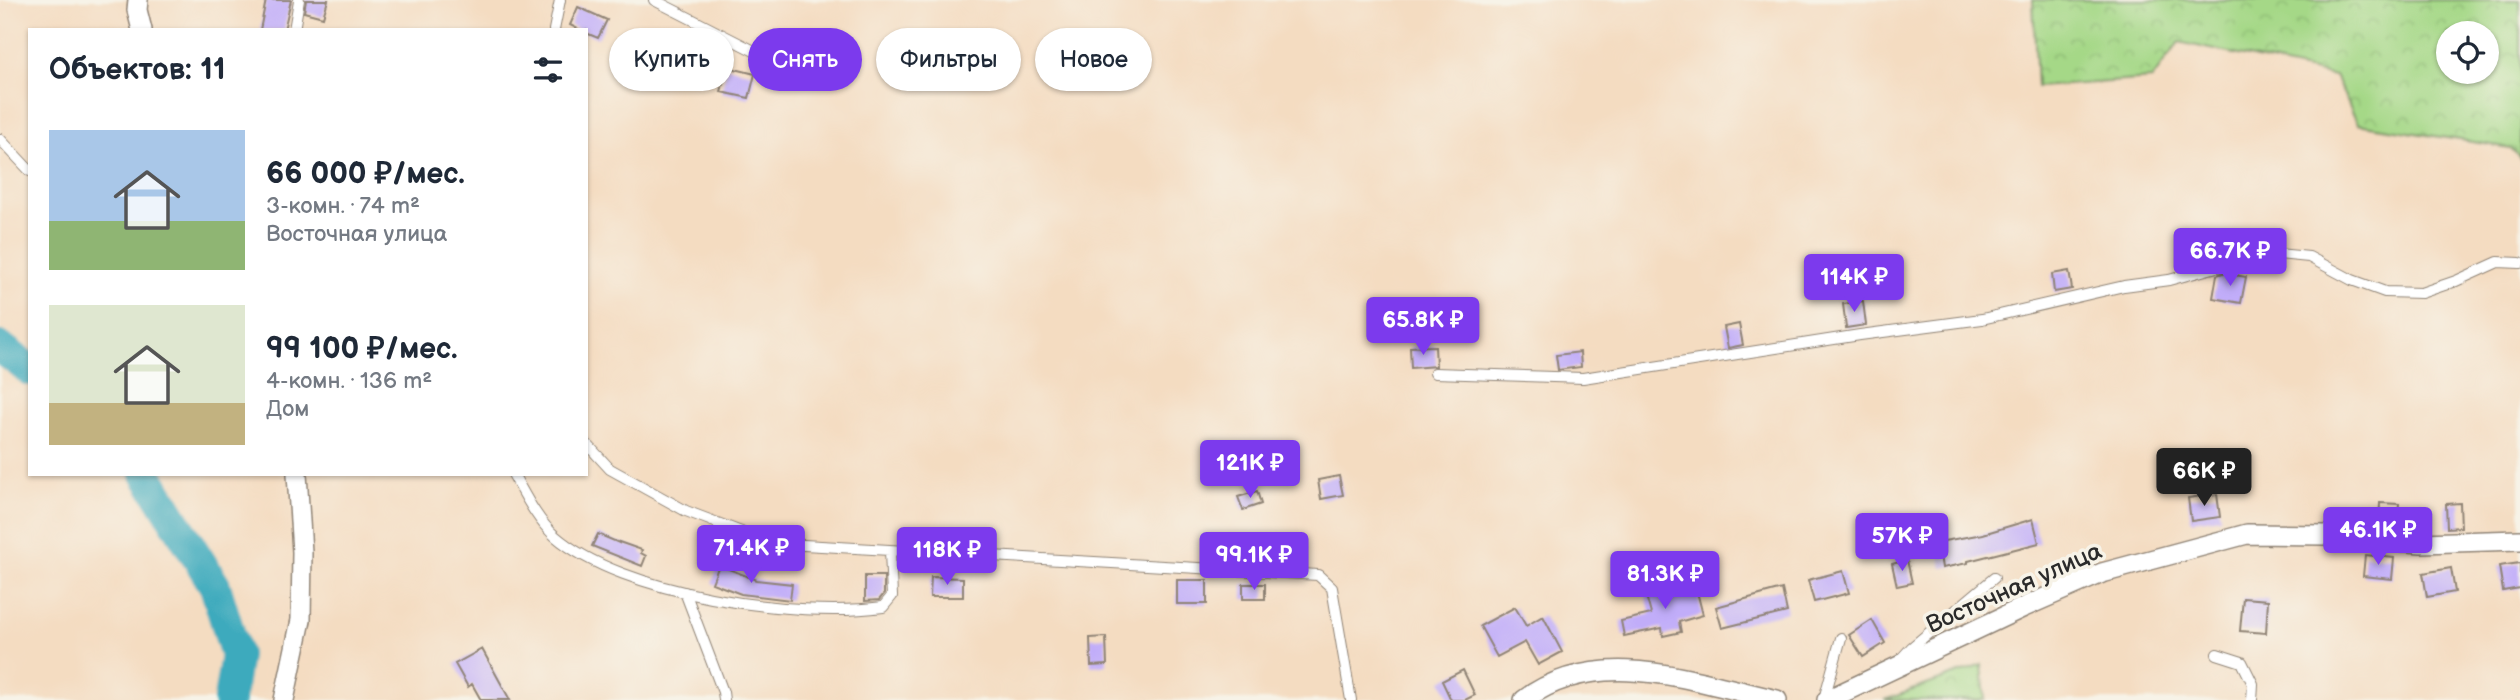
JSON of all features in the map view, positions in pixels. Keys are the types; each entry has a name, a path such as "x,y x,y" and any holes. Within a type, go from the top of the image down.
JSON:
{"street":[{"path":"138,0 137,10 142,28"},
{"path":"284,700 301,620 302,552 297,476"},
{"name":"Восточная улица","path":"1825,700 2102,573 2247,534 2326,535 2421,543 2520,540"},
{"path":"1524,700 1538,689 1573,674 1606,670 1645,671 1777,700"}],"lane":[{"path":"293,28 299,0"},
{"path":"554,28 560,0"},
{"path":"654,0 748,48"},
{"path":"0,139 28,169"},
{"path":"1435,373 1583,378 1982,319 2124,286 2169,280 2268,253 2309,257 2352,280 2385,292 2421,293 2456,281 2498,261 2520,263"},
{"path":"588,445 610,469 686,511 770,543 1318,575 1332,588 1351,700"},
{"path":"514,476 529,503 554,535 583,555 645,581 700,597 803,610 855,611 883,607 892,596 890,551"},
{"path":"1892,670 1912,647 1994,578"},
{"path":"685,592 723,692 723,700"},
{"path":"1825,700 1841,638"},
{"path":"2217,654 2242,662 2253,684 2252,700"}],"green space":[{"path":"2033,0 2520,0 2520,158 2511,148 2358,124 2335,76 2179,42 2152,79 2037,87"},
{"path":"1982,665 1985,700 1885,700"}],"building":[{"path":"266,0 291,0 284,28 260,28"},
{"path":"306,0 328,0 323,17 304,12"},
{"path":"578,7 607,20 598,38 588,34 588,28 570,25"},
{"path":"734,69 748,72 749,98 721,92 734,91"},
{"path":"2069,271 2072,289 2054,292 2052,274"},
{"path":"2223,273 2246,277 2241,303 2213,298 2217,275"},
{"path":"1863,301 1866,325 1846,328 1843,304"},
{"path":"1739,324 1743,345 1728,348 1724,327"},
{"path":"1435,346 1436,366 1411,368 1410,347"},
{"path":"1580,352 1581,367 1558,370 1556,355"},
{"path":"1339,476 1343,495 1321,499 1318,480"},
{"path":"1257,491 1261,504 1243,510 1238,497"},
{"path":"2217,494 2220,517 2191,521 2188,498"},
{"path":"2380,503 2399,504 2397,524 2379,524"},
{"path":"2460,503 2461,527 2447,528 2446,504"},
{"path":"2033,519 2039,543 1942,568 1938,542 1983,534"},
{"path":"598,534 642,550 641,553 646,556 642,566 592,546"},
{"path":"2365,555 2394,558 2392,579 2363,576"},
{"path":"1907,560 1912,583 1897,586 1892,564"},
{"path":"2520,563 2520,588 2503,591 2499,566"},
{"path":"719,565 756,580 792,584 790,600 741,594 712,583"},
{"path":"2451,568 2455,592 2427,597 2423,573"},
{"path":"1843,571 1849,593 1814,602 1808,580"},
{"path":"865,576 884,576 884,594 879,600 865,601"},
{"path":"931,577 963,578 963,597 930,597"},
{"path":"1177,580 1207,580 1207,604 1177,604"},
{"path":"1669,580 1673,594 1696,588 1703,615 1679,622 1681,632 1663,636 1662,628 1624,636 1621,621 1651,614 1646,596 1652,594 1649,585"},
{"path":"1243,584 1265,584 1265,599 1243,599"},
{"path":"1782,589 1787,612 1722,628 1716,607"},
{"path":"2243,598 2268,600 2266,633 2240,631"},
{"path":"1515,607 1526,626 1543,616 1562,652 1538,665 1525,642 1497,657 1480,626"},
{"path":"1872,620 1885,643 1863,657 1849,635"},
{"path":"1106,637 1107,665 1091,666 1090,638"},
{"path":"482,649 510,700 481,700 472,684 468,687 455,664"},
{"path":"1463,670 1475,695 1465,700 1451,700 1442,681"}],"waterway":[{"path":"0,347 28,368"},
{"path":"147,476 215,586 236,655 229,700"}]}
